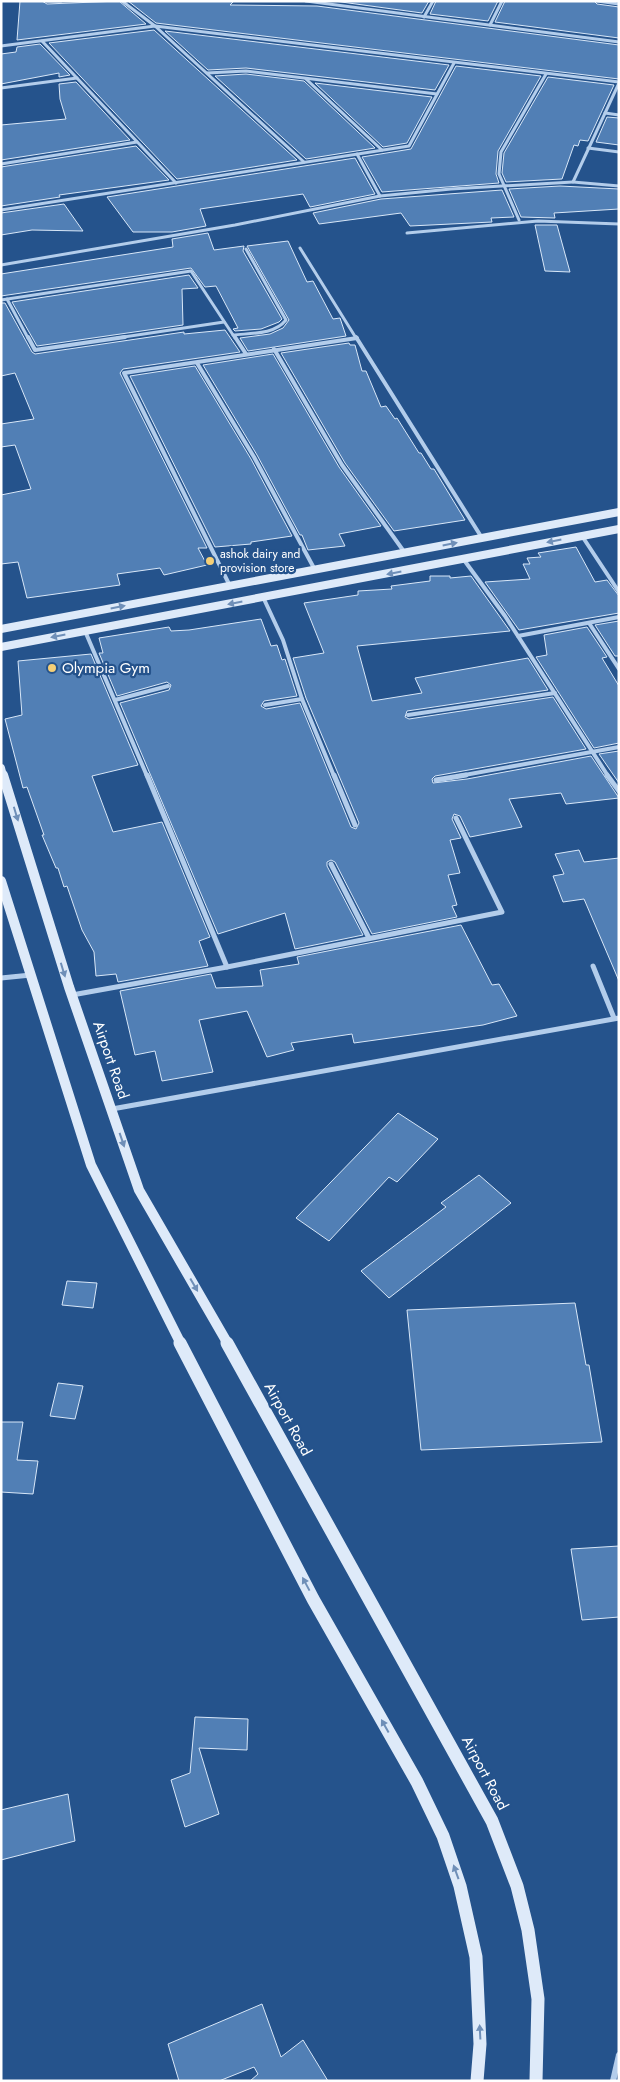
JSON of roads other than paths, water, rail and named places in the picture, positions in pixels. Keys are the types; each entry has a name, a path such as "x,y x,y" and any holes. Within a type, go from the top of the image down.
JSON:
{"street":[{"path":"47,1 61,1"},
{"path":"122,1 155,26 304,162"},
{"path":"306,1 619,42"},
{"path":"352,7 357,1"},
{"path":"424,17 433,1"},
{"path":"490,25 502,1"},
{"path":"597,1 619,4"},
{"path":"1,46 155,26 619,83 573,182"},
{"path":"42,41 176,183"},
{"path":"1,210 409,146 454,63"},
{"path":"208,74 246,71 437,94"},
{"path":"519,220 499,174 501,152 546,74"},
{"path":"1,88 77,78"},
{"path":"306,79 382,150"},
{"path":"605,113 619,115"},
{"path":"1,164 137,142"},
{"path":"588,148 619,152"},
{"path":"357,154 380,196"},
{"path":"1,265 234,225 380,196 451,189 573,182 619,186"},
{"path":"408,233 519,220 563,219 619,224"},
{"path":"300,248 482,538"},
{"path":"233,335 277,328 284,325 286,320 246,250"},
{"path":"1,300 191,271 246,354"},
{"path":"7,299 35,350 224,322"},
{"path":"230,586 124,373 357,338"},
{"path":"274,350 342,465 405,553"},
{"path":"196,363 254,457 315,570"},
{"path":"1,629 619,512"},
{"path":"1,647 619,529"},
{"path":"582,536 619,592"},
{"path":"464,560 487,588 555,693 589,752 619,791"},
{"path":"263,598 283,640 302,700 355,825"},
{"path":"518,636 619,617"},
{"path":"589,623 619,669"},
{"path":"85,631 226,967"},
{"path":"115,700 168,686"},
{"path":"408,715 555,693"},
{"path":"265,705 302,700"},
{"path":"436,780 619,747"},
{"name":"Airport Road","path":"1,768 72,995 139,1190 214,1318 492,1821 517,1886 528,1930 538,1999 536,2081"},
{"path":"72,995 226,967 502,912 456,818"},
{"path":"331,864 369,938"},
{"path":"1,881 91,1165 147,1279 313,1599 417,1782 443,1836 460,1886 476,1957 480,2044 477,2081"},
{"path":"111,1109 616,1018 593,966"},
{"path":"1,978 31,975"},
{"path":"613,2081 619,2055"}],"place":[{"name":"ashok dairy and provision store","path":"210,561"},
{"name":"Olympia Gym","path":"52,668"}]}
